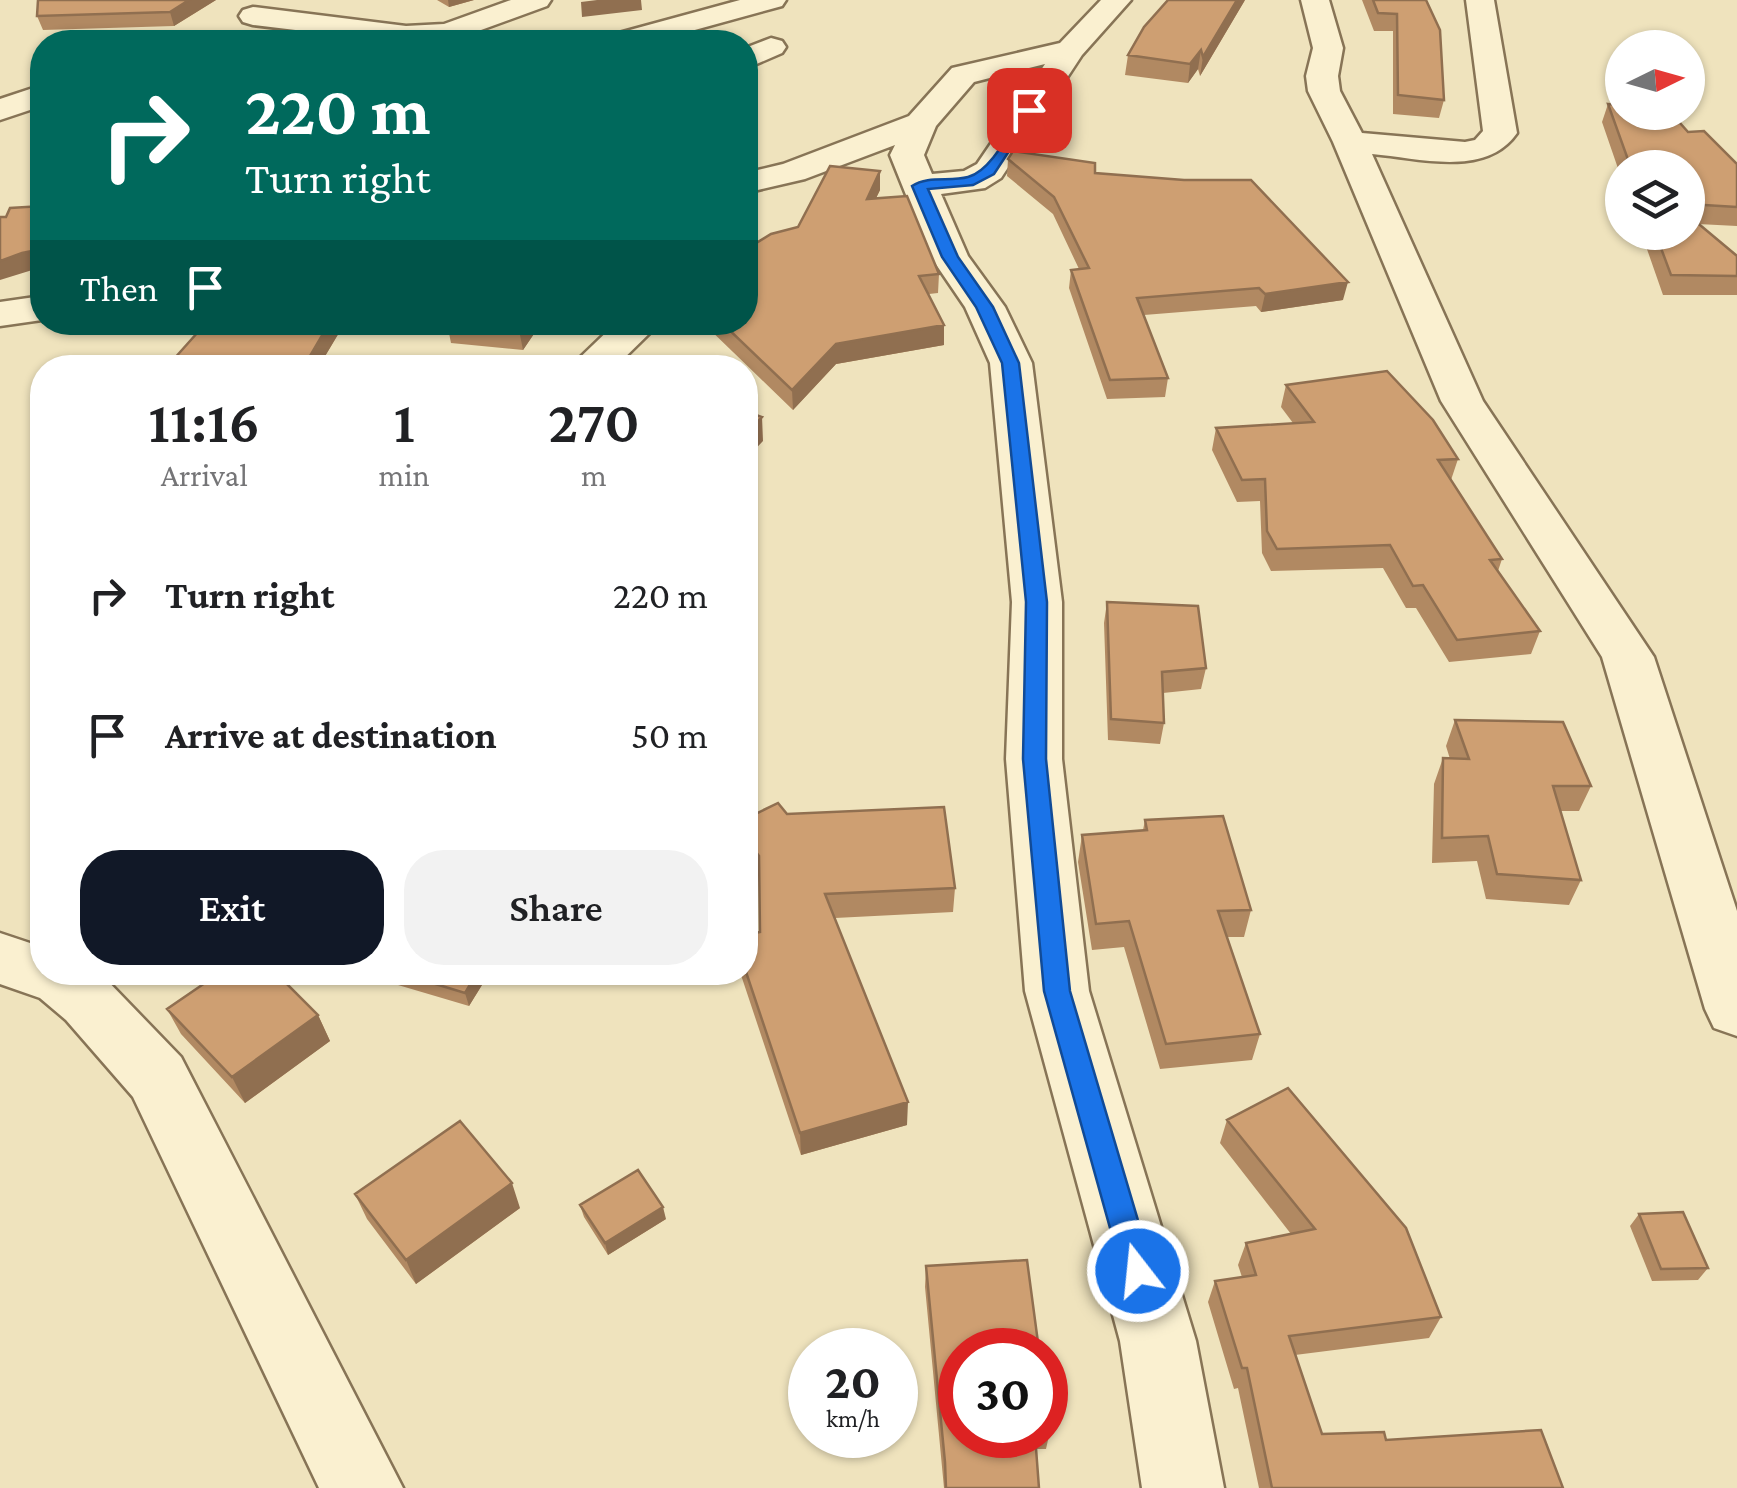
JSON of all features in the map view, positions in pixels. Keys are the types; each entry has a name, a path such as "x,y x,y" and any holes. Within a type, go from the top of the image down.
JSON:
{"street":[{"path":"456,30 537,0"},
{"path":"663,30 772,0"},
{"path":"919,186 973,181 989,171 1070,50 1117,0"},
{"path":"1315,0 1328,48 1322,76 1324,91 1350,142 1462,401 1628,656 1737,1009"},
{"path":"1350,142 1464,152 1486,147 1500,133 1480,0"},
{"path":"256,19 366,30"},
{"path":"1070,50 972,70 944,94 921,123 907,154 950,257 984,307 1011,363 1037,602 1034,759 1057,991 1158,1341 1183,1488"},
{"path":"0,81 30,82"},
{"path":"0,110 30,99"},
{"path":"758,180 785,174 921,123"},
{"path":"758,206 785,174"},
{"path":"0,314 30,310"},
{"path":"604,355 626,335"},
{"path":"67,985 89,1001 157,1077 362,1488"}],"building":[{"path":"38,0 189,0 170,12 37,16"},
{"path":"1168,0 1237,0 1203,57 1201,50 1190,64 1128,55 1144,27"},
{"path":"1373,0 1426,0 1440,30 1444,100 1398,95 1397,14 1378,13"},
{"path":"1617,130 1704,131 1737,164 1737,207 1705,205 1705,150 1625,150"},
{"path":"1013,151 1095,163 1095,173 1184,180 1251,180 1348,282 1265,294 1259,288 1137,298 1168,378 1110,380 1071,270 1089,268 1054,197 1008,159"},
{"path":"830,166 880,171 867,199 907,196 939,274 919,276 944,325 836,344 792,390 735,335 758,335 758,242 798,227"},
{"path":"30,207 30,251 0,261 0,217 6,217 10,208"},
{"path":"1705,229 1737,256 1737,276 1671,275 1662,250 1705,250"},
{"path":"195,335 322,335 311,355 177,355"},
{"path":"1387,371 1433,420 1458,459 1438,460 1502,559 1490,560 1540,631 1457,640 1423,585 1413,586 1390,545 1277,549 1267,531 1265,479 1242,480 1216,428 1314,422 1286,385"},
{"path":"1107,602 1198,606 1206,668 1162,672 1164,723 1111,719"},
{"path":"1455,720 1563,722 1591,786 1553,786 1581,880 1497,874 1488,836 1442,838 1443,758 1469,759"},
{"path":"778,803 787,814 944,807 955,888 825,894 908,1102 800,1133 750,985 758,985 758,813"},
{"path":"1223,816 1251,910 1218,911 1260,1034 1166,1044 1129,921 1096,924 1082,835 1147,830 1145,820"},
{"path":"202,985 288,985 318,1015 232,1077 167,1009"},
{"path":"439,985 470,985 465,993"},
{"path":"1288,1088 1406,1228 1441,1317 1289,1336 1322,1434 1384,1432 1386,1440 1541,1430 1563,1488 1272,1488 1247,1368 1242,1368 1215,1281 1256,1275 1246,1243 1315,1229 1227,1120"},
{"path":"460,1121 512,1183 406,1260 355,1194"},
{"path":"638,1170 663,1207 605,1243 580,1205"},
{"path":"1683,1212 1708,1268 1661,1269 1639,1214"},
{"path":"1027,1260 1036,1328 938,1328 938,1390 926,1266"},
{"path":"945,1458 1037,1458 1039,1488 946,1488"}],"route":[{"path":"1029,110 989,171 973,181 919,186 950,257 984,307 1011,363 1037,602 1034,759 1057,991 1138,1271"}]}
